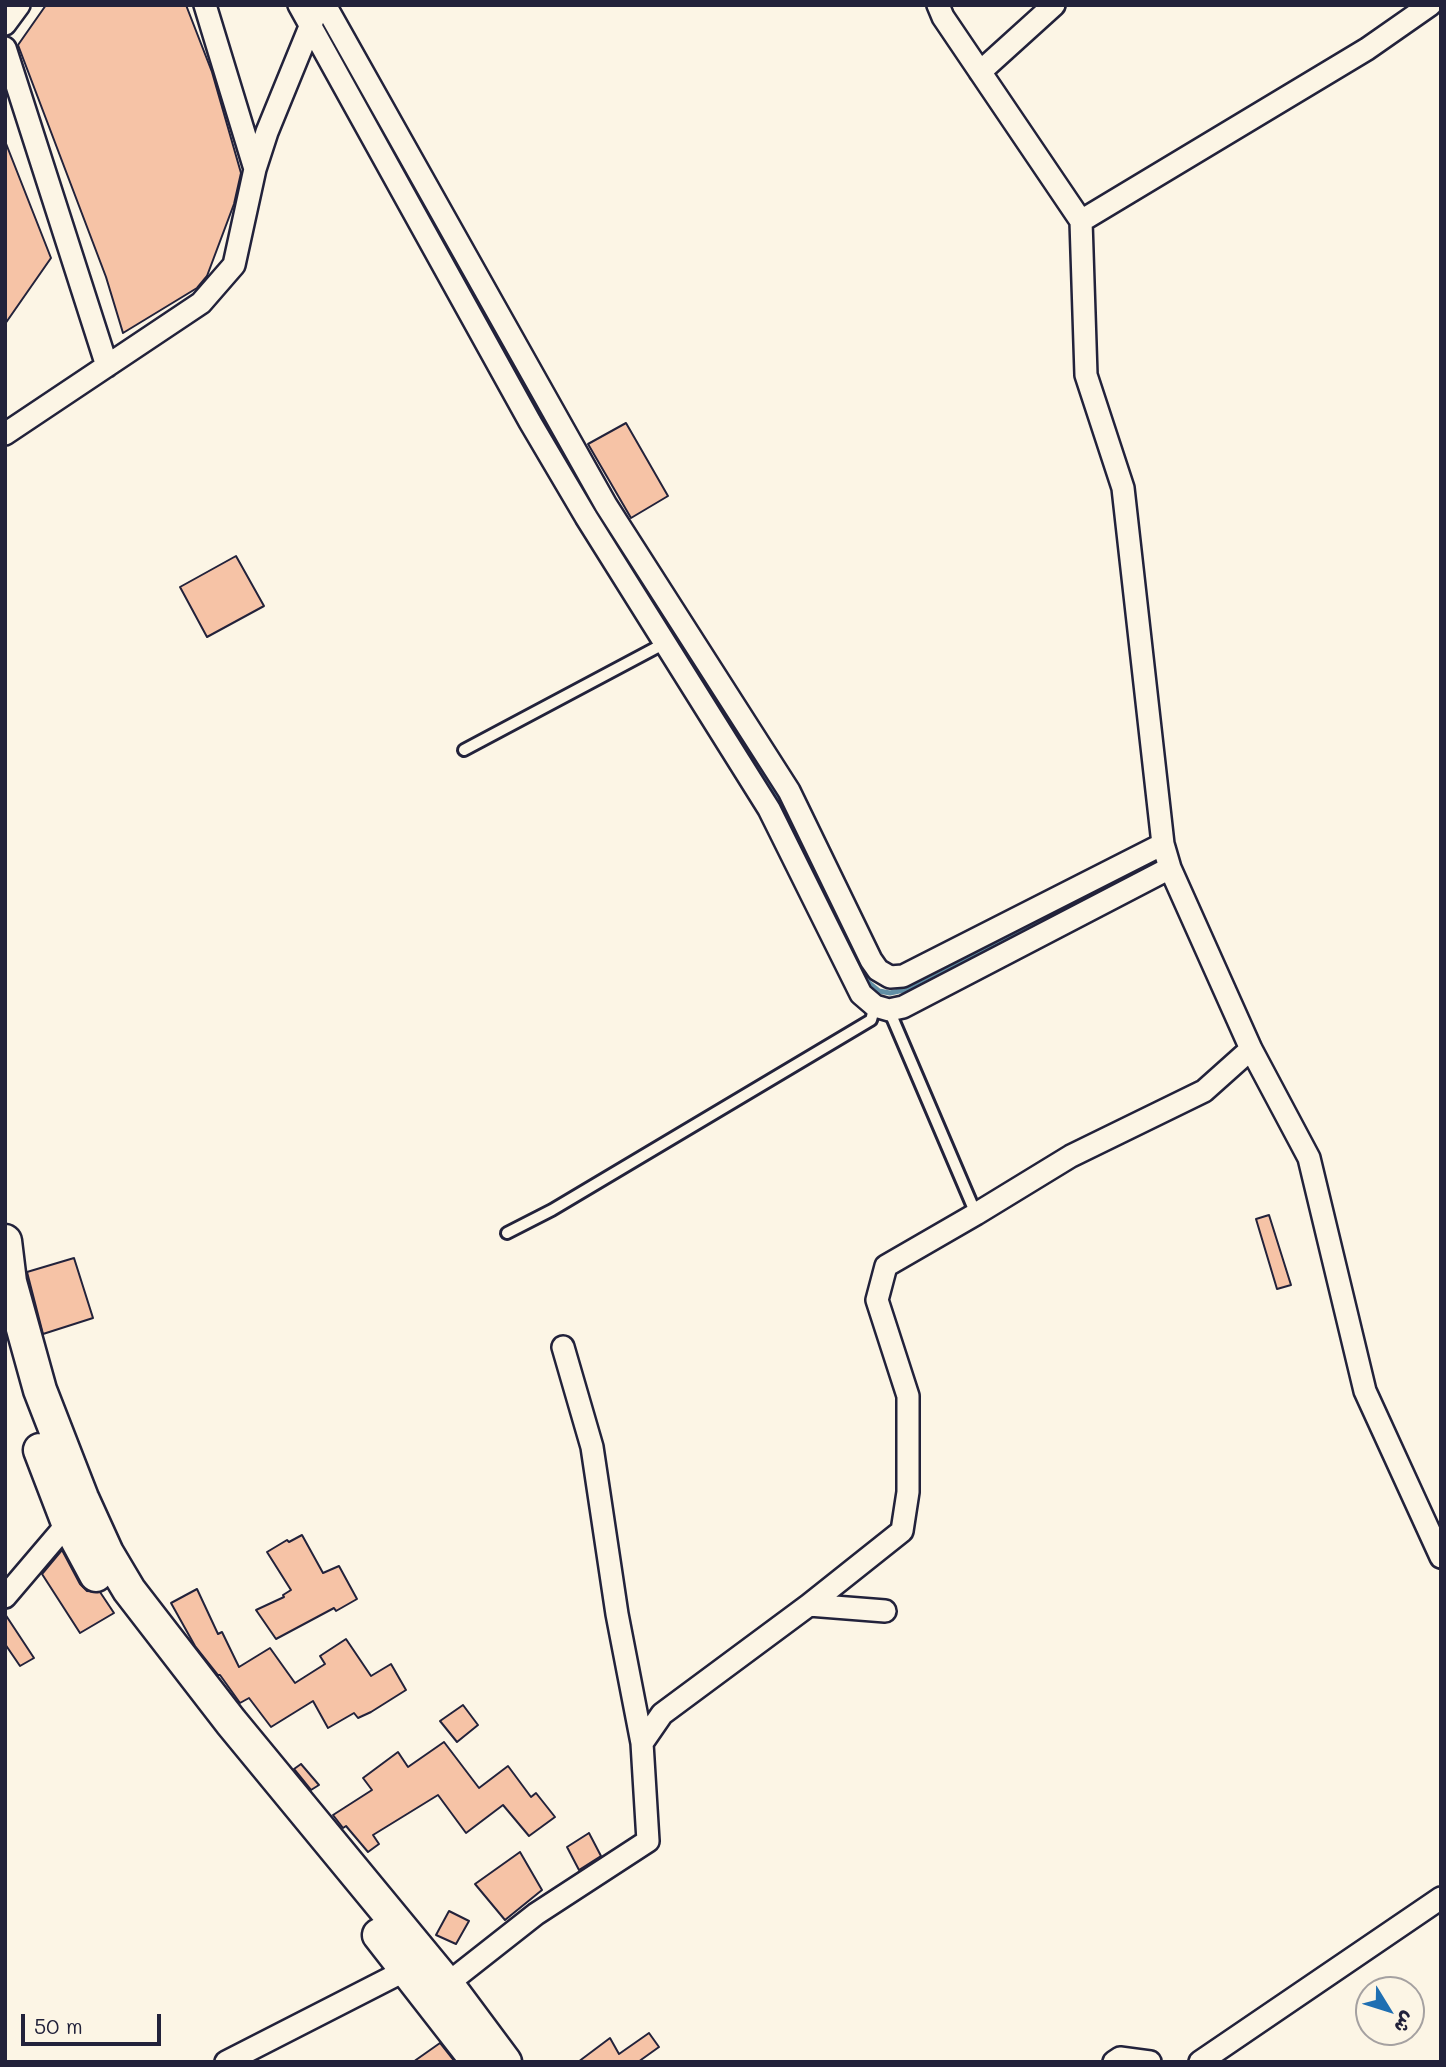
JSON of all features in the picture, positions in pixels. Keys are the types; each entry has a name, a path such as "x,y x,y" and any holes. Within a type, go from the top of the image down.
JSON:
{"main road":[{"path":"5,1241 10,1282 40,1390 87,1509 107,1553 129,1590 230,1722 447,1984 505,2062"},
{"path":"5,1331 18,1390 68,1522 102,1587 304,1838 478,2062"}],"street":[{"path":"5,24 19,5"},
{"path":"205,5 255,169"},
{"path":"299,5 319,11 606,505 789,791 878,970 890,977 903,976 1163,844"},
{"path":"938,5 943,17 1081,221 1086,375 1123,488 1163,844 1170,868 1251,1049 1309,1158 1364,1391 1441,1557"},
{"path":"980,72 1054,5"},
{"path":"1081,221 1367,49 1430,5"},
{"path":"5,434 201,303 234,265 255,169 267,132 319,11"},
{"path":"319,11 530,422 586,517 769,808 861,994 882,1008 903,1007 1170,868"},
{"path":"5,48 107,366"},
{"path":"586,517 606,505"},
{"path":"642,1742 662,1714 809,1605 902,1531 908,1492 908,1396 877,1300 886,1266 1071,1156 1204,1091 1251,1049"},
{"path":"447,1984 536,1914 648,1841 642,1742 617,1614 592,1447 563,1347"},
{"path":"5,1597 68,1522"},
{"path":"809,1605 885,1611"},
{"path":"1200,2062 1441,1898"},
{"path":"226,2062 406,1970"},
{"path":"1114,2062 1120,2058 1150,2062"}],"lane":[{"path":"464,750 665,643"},
{"path":"507,1233 552,1210 871,1020 882,1008 976,1214"}],"building":[{"path":"46,5 186,5 212,72 241,173 234,204 207,276 197,288 123,333 106,277 18,45"},
{"path":"5,141 51,258 5,324"},
{"path":"626,423 668,496 631,518 588,444"},
{"path":"236,556 264,606 207,637 180,587"},
{"path":"1269,1215 1291,1285 1277,1289 1256,1219"},
{"path":"74,1258 93,1318 43,1334 27,1272"},
{"path":"302,1535 323,1573 339,1566 357,1599 336,1611 334,1608 276,1639 256,1610 284,1597 283,1595 291,1590 267,1552"},
{"path":"62,1550 80,1584 87,1591 100,1592 114,1613 80,1633 42,1574"},
{"path":"197,1589 218,1634 222,1632 239,1667 270,1648 295,1683 325,1664 320,1656 346,1639 371,1676 391,1664 406,1690 371,1712 358,1718 354,1713 328,1728 313,1701 271,1727 249,1698 240,1703 195,1646 171,1603"},
{"path":"5,1614 34,1658 20,1666 5,1644"},
{"path":"463,1705 478,1725 457,1742 440,1721"},
{"path":"444,1742 479,1788 508,1766 531,1797 536,1793 555,1817 529,1836 503,1805 466,1833 438,1795 373,1835 379,1844 368,1852 333,1815 372,1790 363,1778 398,1752 408,1767"},
{"path":"301,1764 319,1785 311,1790 294,1769"},
{"path":"589,1833 601,1856 579,1870 567,1847"},
{"path":"520,1852 542,1890 505,1920 475,1884"},
{"path":"449,1911 469,1921 456,1944 436,1935"},
{"path":"649,2033 659,2047 638,2062 578,2062 610,2038 619,2054"},
{"path":"440,2043 455,2062 413,2062"}],"waterway":[{"path":"436,224 587,495"},
{"path":"608,529 783,808 869,983 879,991 890,993 904,990 1144,867"}]}
